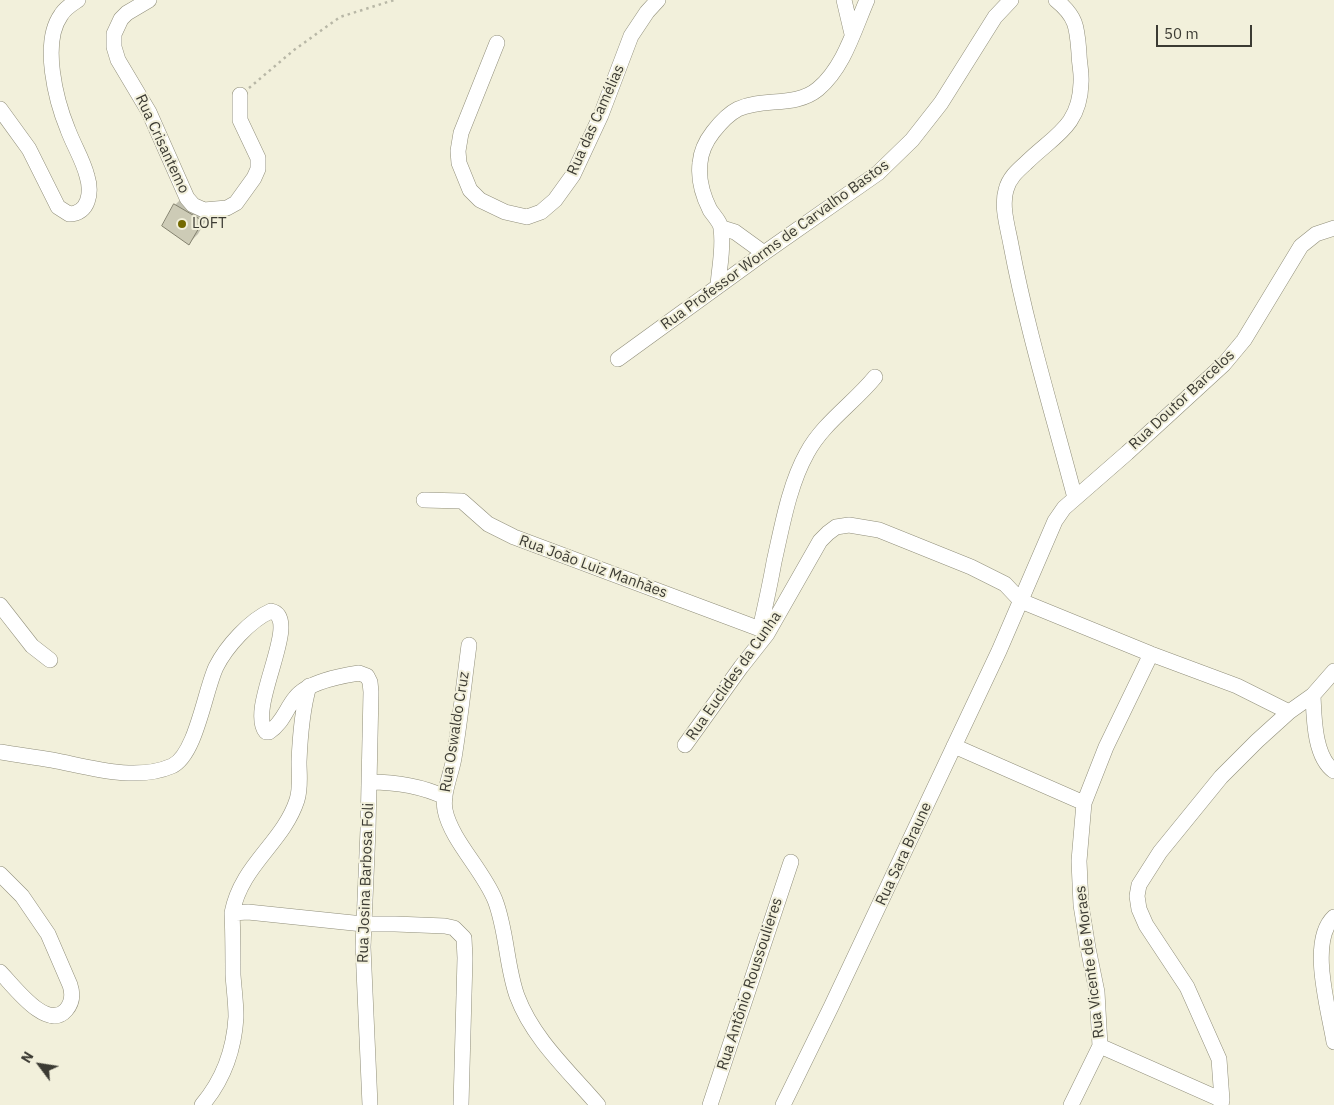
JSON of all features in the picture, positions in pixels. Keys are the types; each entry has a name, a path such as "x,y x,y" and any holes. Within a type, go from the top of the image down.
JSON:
{"street":[{"path":"0,109 28,149 58,207 69,214 80,212 86,207 89,182 67,130 58,100 54,81 52,48 52,36 58,19 66,8 78,0"},
{"name":"Rua Crisantemo","path":"149,0 127,13 116,26 113,40 115,54 149,112 187,198 193,205 204,210 227,208 236,203 246,191 258,168 258,158 240,120 240,95"},
{"name":"Rua das Camélias","path":"497,43 461,133 458,151 459,163 470,190 480,200 505,212 527,217 541,212 555,200 573,175 601,115 631,36 647,12 658,0"},
{"path":"844,0 852,34"},
{"path":"718,286 722,228 710,209 702,190 700,172 700,160 708,138 719,124 740,108 804,98 817,90 835,69 867,0"},
{"name":"Rua Professor Worms de Carvalho Bastos","path":"618,359 878,173 912,140 941,103 996,17 1011,0"},
{"path":"1056,0 1072,17 1078,31 1082,82 1079,103 1073,120 1057,137 1032,156 1011,177 1005,190 1004,208 1022,296 1075,498"},
{"path":"722,228 735,232 764,253"},
{"name":"Rua Doutor Barcelos","path":"1075,498 1224,364 1244,340 1301,246 1316,234 1334,228"},
{"path":"763,632 786,508 801,465 814,442 839,413 862,393 874,376"},
{"name":"Rua Sara Braune","path":"783,1105 832,1007 954,746 1021,601 1055,521 1064,508 1075,498"},
{"name":"Rua João Luiz Manhães","path":"424,500 462,501 488,524 514,537 763,632"},
{"name":"Rua Euclides da Cunha","path":"686,745 741,667 820,541 836,527 849,525 879,530 971,567 1004,584 1021,601"},
{"path":"1021,601 1151,654 1237,686 1289,712"},
{"path":"0,605 32,646 50,660"},
{"path":"0,752 111,772 149,771 175,765 180,760 197,727 212,676 222,656 239,636 261,616 271,611 278,613 281,627 278,645 262,702 261,718 264,731 269,732 275,727 294,700 310,686"},
{"name":"Rua Oswaldo Cruz","path":"469,646 456,744 451,774 444,798 445,810 453,830 494,899 500,917 516,994 530,1025 598,1105"},
{"name":"Rua Vicente de Moraes","path":"1070,1105 1100,1046 1097,992 1081,905 1080,861 1084,803 1106,747 1151,654"},
{"path":"1100,1046 1222,1103 1219,1060 1208,1033 1187,986 1146,925 1136,896 1139,885 1160,852 1221,777 1289,712 1313,695 1334,671"},
{"name":"Rua Josina Barbosa Foli","path":"310,686 354,674 363,674 369,678 370,682 370,782 363,924 370,1105"},
{"path":"202,1105 220,1081 227,1065 232,1043 236,1017 232,913 235,898 241,885 284,826 297,800 300,788 299,763 304,707 310,686"},
{"path":"1313,695 1315,730 1321,754 1334,771"},
{"path":"954,746 1084,803"},
{"path":"370,782 390,782 407,785 434,792 444,798"},
{"name":"Rua Antônio Roussoulieres","path":"710,1105 791,862"},
{"path":"0,874 22,896 48,934 73,993 71,1003 66,1011 57,1017 49,1016 27,1000 0,972"},
{"path":"232,913 248,912 363,924 445,926 454,928 464,938 461,1105"},
{"path":"1334,917 1324,933 1320,950 1323,980 1334,1042"}],"path":[{"path":"240,95 294,50 340,16 394,0"}],"building":[{"name":"LOFT","path":"174,204 203,221 189,245 162,226"}],"place":[{"name":"LOFT","path":"182,224"}]}
